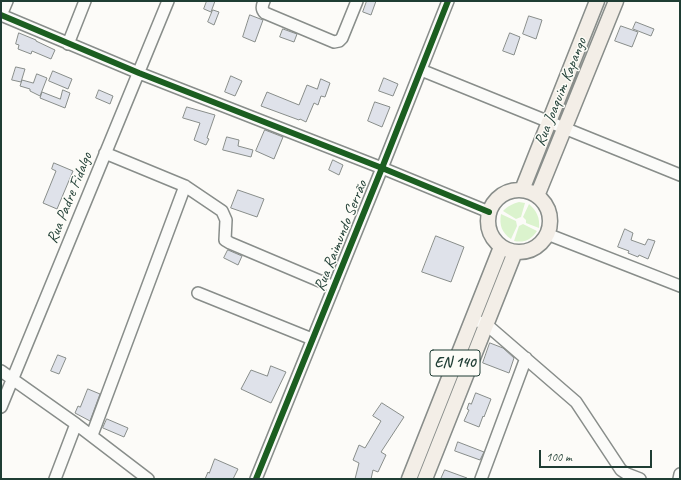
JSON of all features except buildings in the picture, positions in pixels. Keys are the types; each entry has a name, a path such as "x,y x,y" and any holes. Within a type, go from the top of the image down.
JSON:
{"main road":[{"name":"Rua Joaquim Kapango","path":"522,190 597,1"},
{"name":"Rua Joaquim Kapango","path":"537,196 616,1"},
{"path":"588,22 605,29"},
{"path":"522,190 537,196 545,204 549,213 550,224 547,234 542,242 525,252 515,252 501,247 489,232 487,222 493,202 501,195 511,191 522,190"},
{"name":"EN 140","path":"408,479 501,247"},
{"name":"EN 140","path":"425,479 515,252"},
{"path":"434,414 448,420"}],"street":[{"path":"7,1 1,15 139,73 382,168 489,212"},
{"path":"68,44 85,1"},
{"name":"Rua Padre Fidalgo","path":"1,407 168,1"},
{"path":"264,1 262,10 265,13 334,42 339,41 342,38 357,1"},
{"name":"Rua Raimundo Serrão","path":"256,479 448,1"},
{"path":"421,70 680,175"},
{"path":"106,153 185,186 222,211 226,220 225,240 230,243 334,286"},
{"path":"92,435 185,186"},
{"path":"547,234 680,286"},
{"path":"198,292 312,339"},
{"path":"472,319 487,325 576,402 622,470 627,474 640,479"},
{"path":"481,479 526,358"},
{"path":"1,371 92,435 148,479"},
{"path":"55,479 76,424"},
{"path":"679,479 680,474"}],"green space":[{"path":"519,202 525,203 521,217 516,219 503,211 510,205"},
{"path":"529,204 537,215 539,228 526,223 526,220 523,217"},
{"path":"501,214 516,221 517,226 511,239 505,234 502,228 500,222"},
{"path":"523,224 537,231 527,240 521,242 514,241 519,226"}],"cycle path":[{"path":"256,479 448,1"},
{"path":"1,15 139,73 382,168 489,212"}]}
